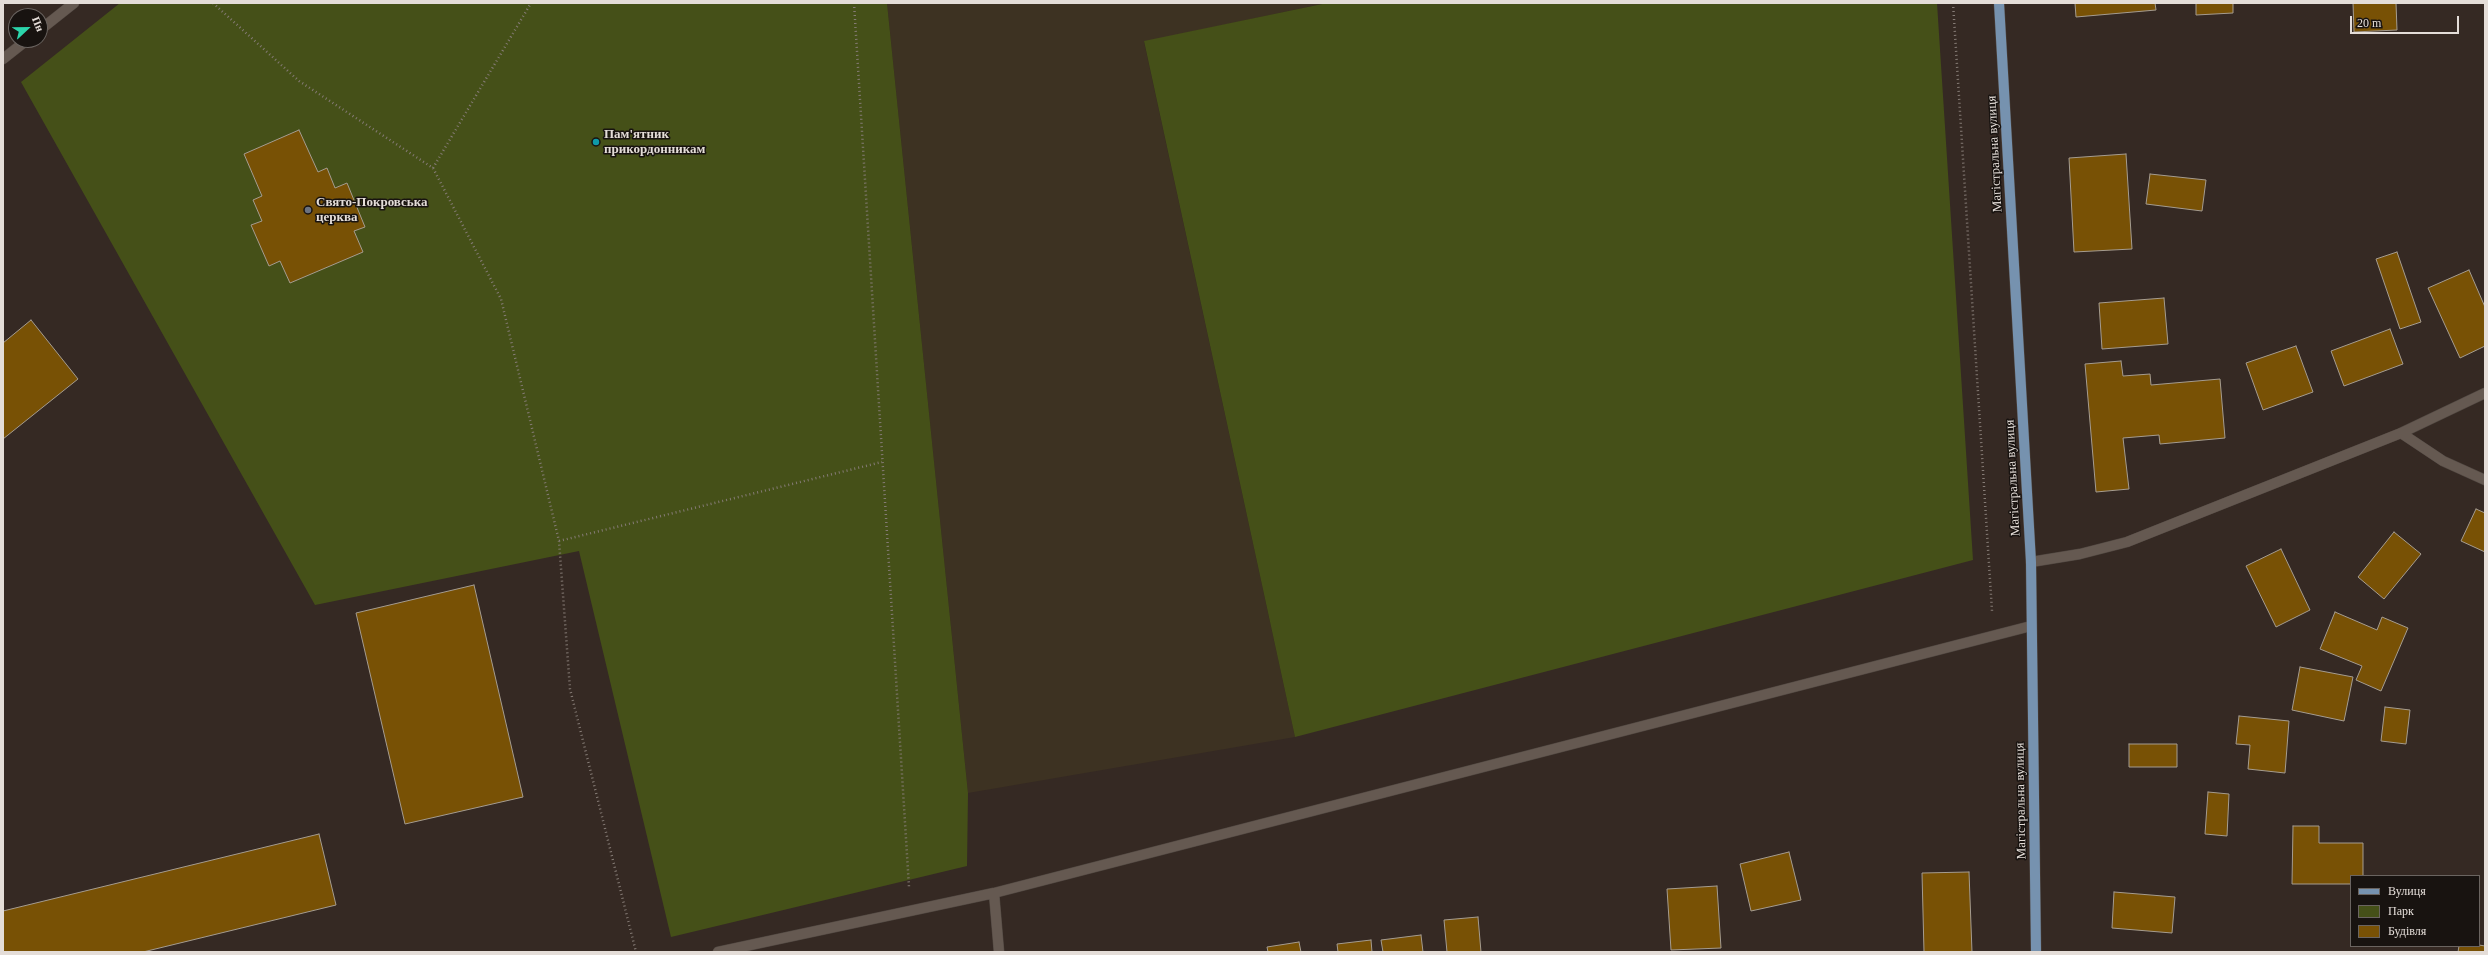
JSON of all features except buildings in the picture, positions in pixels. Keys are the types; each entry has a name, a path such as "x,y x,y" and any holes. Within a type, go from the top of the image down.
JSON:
{"main road":[{"name":"Магістральна вулиця","path":"1999,3 2031,562 2036,952"}],"street":[{"path":"48,24 74,3"},
{"path":"3,59 17,48"},
{"path":"2031,562 2080,554 2127,542 2401,433 2485,394"},
{"path":"2401,433 2443,461 2485,480"},
{"path":"718,952 994,893 2031,626"},
{"path":"994,893 998,952"}],"path":[{"path":"213,3 299,81 433,168 501,299 559,541 570,689 636,952"},
{"path":"433,168 531,3"},
{"path":"854,3 910,911"},
{"path":"1953,3 1993,636"},
{"path":"559,541 882,462"}],"shaded area":[{"path":"887,3 1326,3 1144,42 1295,737 968,793"}],"green space":[{"path":"120,3 887,3 968,793 967,866 671,937 579,551 315,605 21,82"},
{"path":"1327,3 1937,3 1973,560 1295,737 1144,41"}],"place":[{"name":"Пам'ятник прикордонникам","path":"596,142"},
{"name":"Свято-Покровська церква","path":"308,210"}]}
